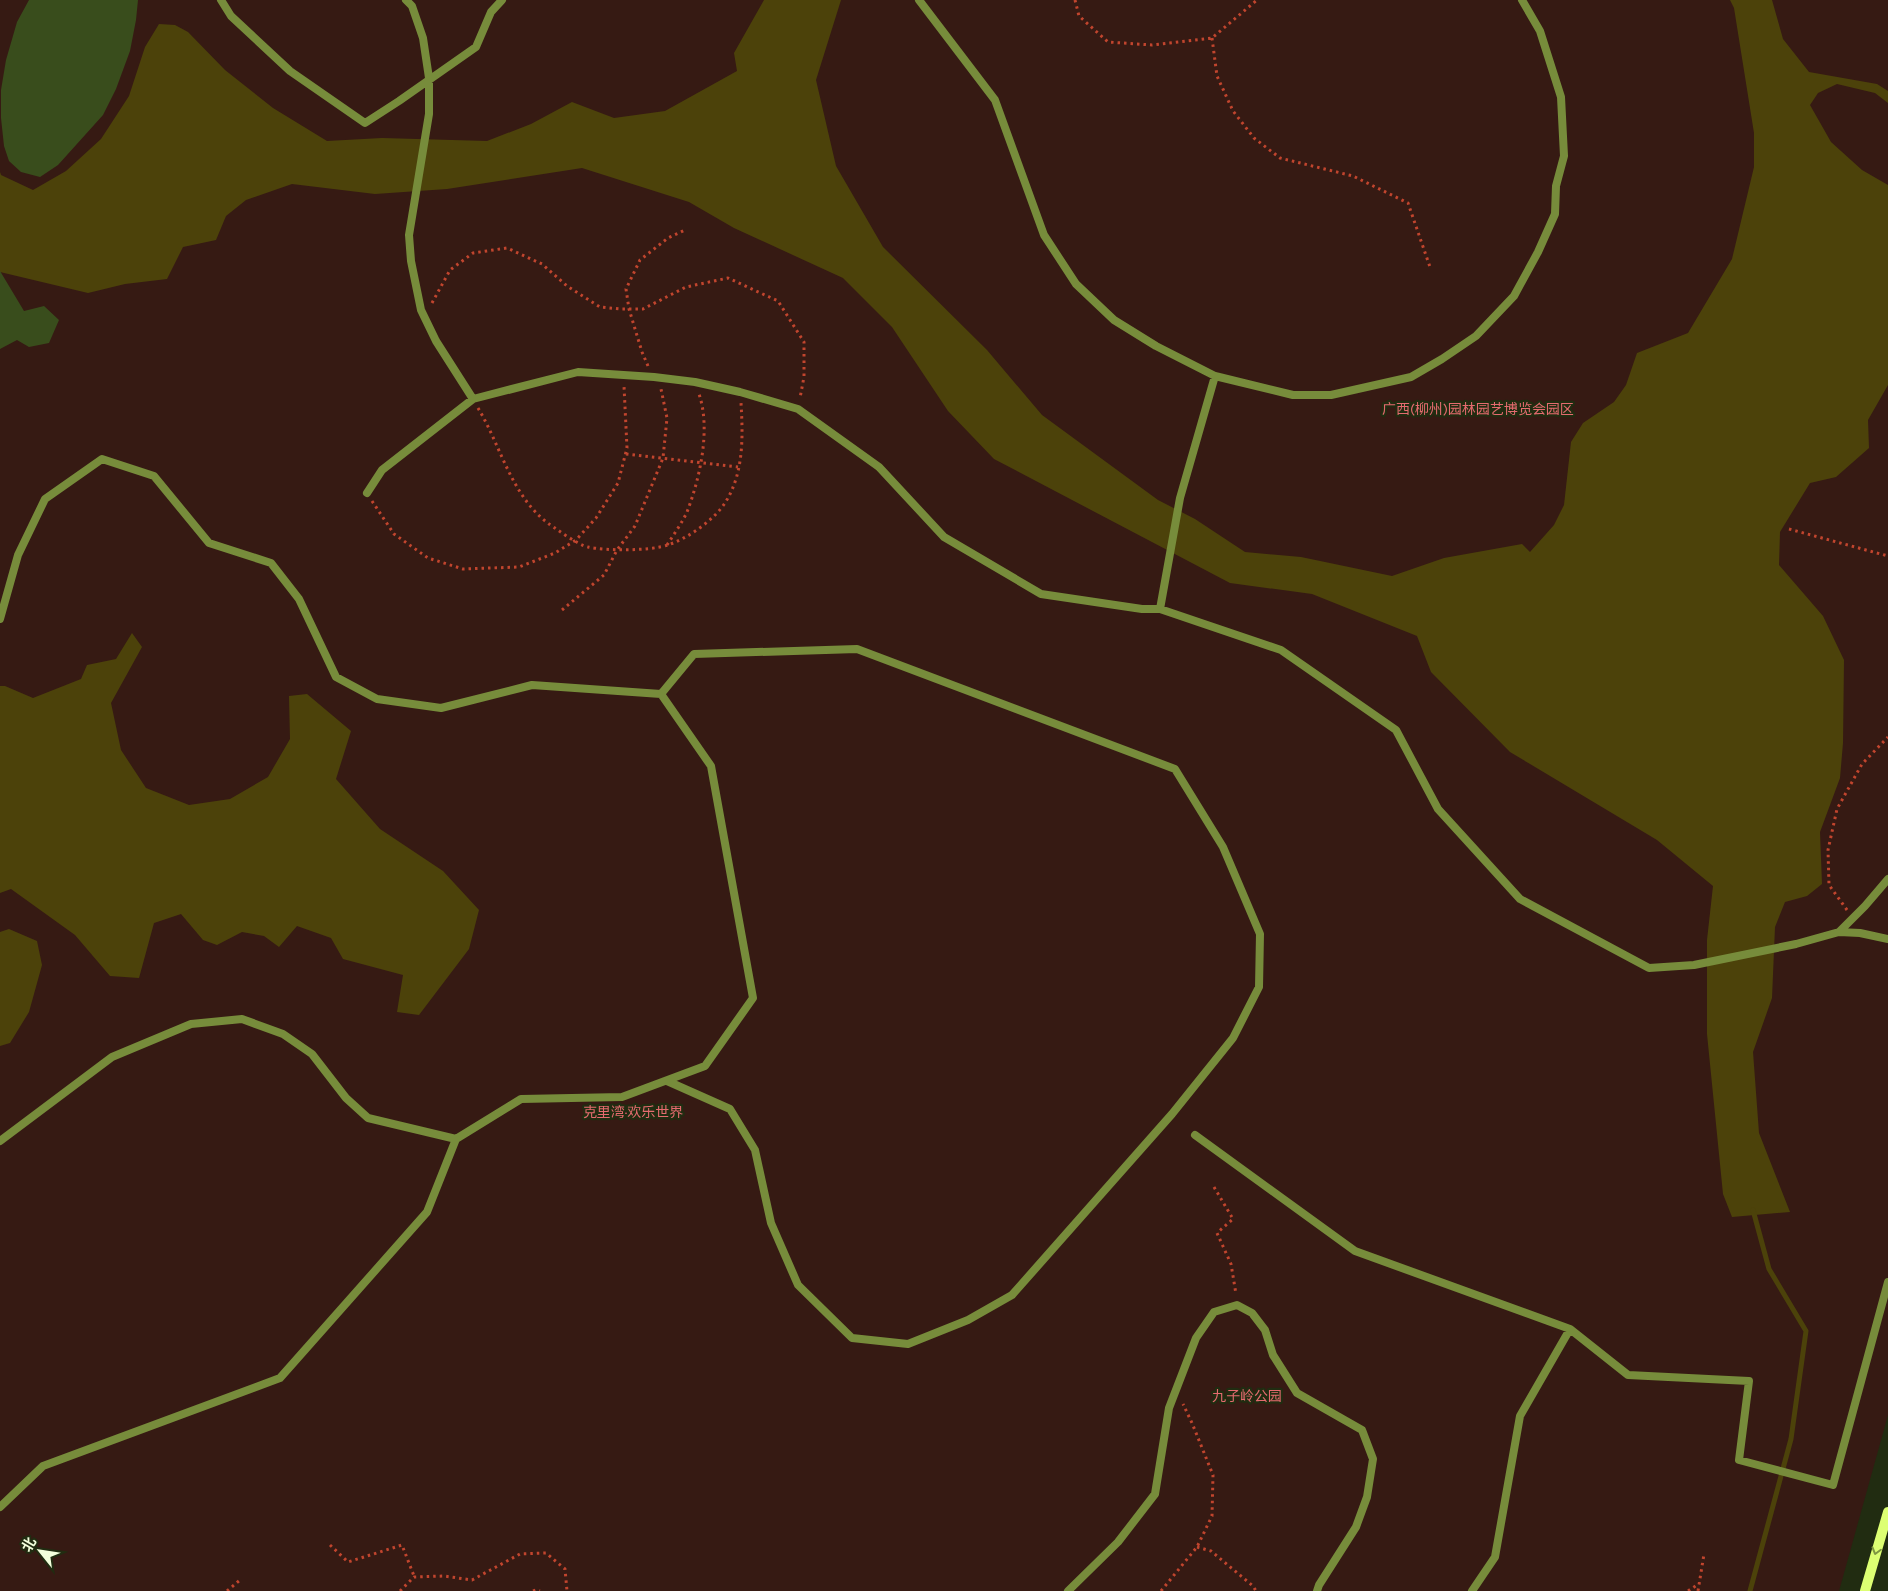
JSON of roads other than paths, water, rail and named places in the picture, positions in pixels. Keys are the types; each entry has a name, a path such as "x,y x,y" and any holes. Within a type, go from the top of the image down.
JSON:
{"street":[{"path":"1865,1591 1888,1512"}],"lane":[{"path":"220,0 231,16 290,71 365,123 476,47 491,12 502,0"},
{"path":"406,0 412,6 423,38 430,78 429,114 409,235 411,261 421,310 436,341 473,399"},
{"path":"919,0 995,100 1044,235 1076,284 1114,320 1156,346 1215,376 1293,395 1332,395 1411,376 1442,359 1476,336 1514,296 1538,252 1555,214 1556,186 1564,156 1561,97 1540,31 1522,0"},
{"path":"367,493 382,470 473,399 578,372 695,382 740,392 798,409 879,467 944,537 1041,594 1142,609 1160,609 1281,650 1396,730 1438,809 1520,899 1649,968 1694,964 1796,944 1839,932 1860,933 1888,939"},
{"path":"1160,609 1180,498 1215,376"},
{"path":"0,619 18,554 45,498 102,459 154,476 210,543 271,563 298,599 336,677 377,699 441,708 532,685 661,694"},
{"path":"661,694 694,654 857,649 1175,769 1223,847 1260,934 1259,987 1233,1038 1172,1114 1012,1295 968,1320 908,1344 852,1338 798,1285 771,1223 755,1150 730,1109 667,1080"},
{"path":"0,1507 43,1466 280,1378 427,1212 456,1139 521,1099 622,1097 705,1066 753,998 712,766 661,694"},
{"path":"1839,932 1888,879"},
{"path":"0,1141 112,1057 191,1024 242,1019 283,1034 312,1054 346,1098 368,1118 456,1139"},
{"path":"1195,1135 1355,1251 1570,1329 1628,1375 1749,1381 1739,1460 1833,1485 1888,1282"},
{"path":"1068,1591 1118,1542 1155,1494 1169,1408 1196,1338 1214,1312 1237,1305 1252,1314 1264,1330 1273,1355 1297,1393 1362,1430 1373,1459 1367,1497 1356,1527 1317,1591"},
{"path":"1472,1591 1495,1557 1520,1416 1570,1329"}],"waterway":[{"path":"1750,1591 1791,1439 1806,1331 1769,1269 1753,1210"}],"park label":[{"name":"广西(柳州)园林园艺博览会园区","path":"1478,409"},
{"name":"克里湾·欢乐世界","path":"633,1112"},
{"name":"九子岭公园","path":"1247,1396"}]}
